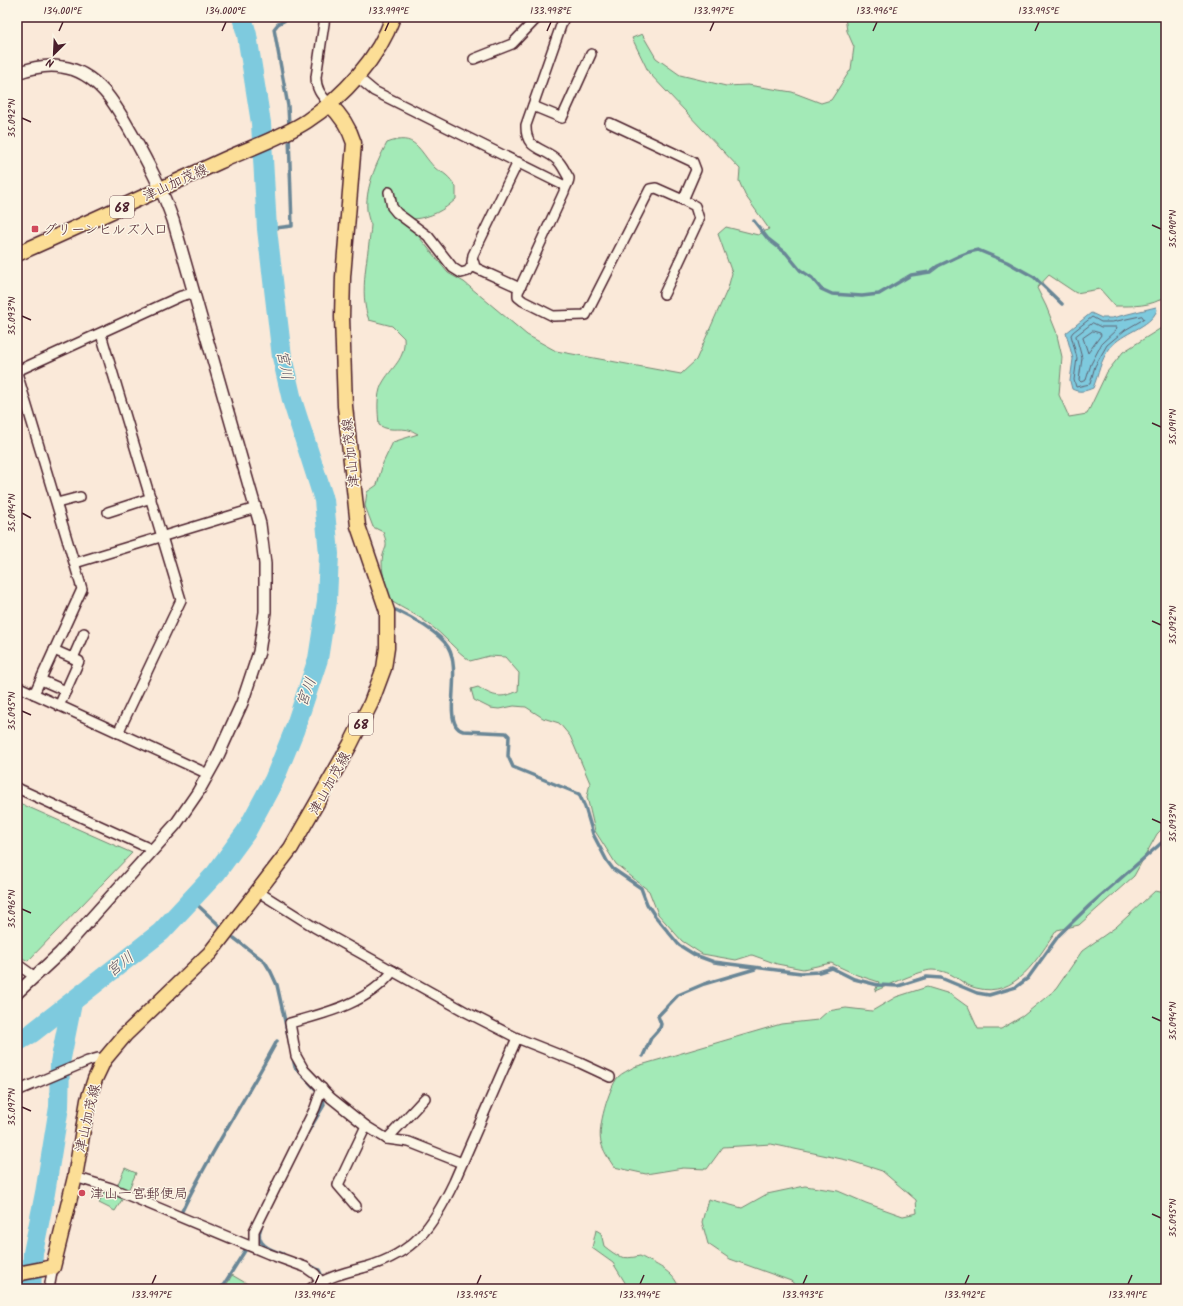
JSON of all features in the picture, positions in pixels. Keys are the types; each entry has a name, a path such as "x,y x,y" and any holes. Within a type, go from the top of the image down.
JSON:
{"main road":[{"name":"津山加茂線","path":"17,254 299,126 330,104 356,76 378,48 393,17"},
{"name":"津山加茂線","path":"48,1268 75,1177 88,1100 95,1079 104,1060 125,1036 210,953 291,848 350,745 378,687 384,668 388,625 386,603 358,526 346,412 342,317 343,277 354,143 351,133 342,118 330,104"},
{"path":"19,1275 48,1268"}],"street":[{"path":"325,17 316,86 320,95 330,104"},
{"path":"474,59 512,44 538,17"},
{"path":"564,17 526,125 526,131 530,142 556,159 569,178 569,182 565,186 564,192 520,288 518,297 553,316 586,315 650,189 656,188 695,206 699,219 664,294"},
{"path":"533,106 562,118 591,54"},
{"path":"17,73 32,68 62,67 91,79 104,92 122,116 162,189 173,220 256,508 260,524 265,564 265,612 259,652 242,703 208,774 176,824 60,953 17,993"},
{"path":"356,76 374,91 565,186"},
{"path":"610,123 693,162 696,170 683,200"},
{"path":"518,162 473,255 476,268 520,288"},
{"path":"389,192 392,207 397,213 428,236 453,268 461,272 468,271 474,264"},
{"path":"34,694 82,589 17,372 181,296 193,293"},
{"path":"101,334 181,600 118,733"},
{"path":"57,503 80,497"},
{"path":"108,512 151,498"},
{"path":"75,563 256,508"},
{"path":"73,658 84,633"},
{"path":"54,650 79,661 59,706"},
{"path":"41,680 66,691"},
{"path":"17,686 208,774"},
{"path":"17,788 153,850"},
{"path":"257,891 314,927 517,1038 580,1063 610,1077"},
{"path":"17,964 34,977"},
{"path":"393,971 385,982 357,1000 330,1013 290,1023 296,1056 304,1070 321,1092 331,1098 366,1126 387,1139 409,1142 462,1162"},
{"path":"310,1289 346,1272 384,1262 418,1240 428,1229 445,1201 517,1038"},
{"path":"17,1091 88,1061 98,1058 104,1060"},
{"path":"254,1247 254,1231 321,1092"},
{"path":"387,1139 425,1098"},
{"path":"356,1206 338,1185 366,1126"},
{"path":"75,1177 111,1188 305,1267 324,1283"},
{"path":"48,1268 49,1289"}],"green space":[{"path":"845,17 1166,17 1166,296 1160,300 1148,304 1135,306 1115,306 1100,289 1076,293 1049,275 1037,288 1056,331 1062,357 1059,395 1069,417 1087,414 1107,372 1123,352 1166,325 1166,825 1157,834 1134,876 1079,925 1057,930 1034,963 1014,982 1003,987 990,990 970,986 952,975 932,970 912,975 875,991 879,982 857,975 831,963 803,969 777,964 752,955 736,960 702,954 682,941 658,914 649,891 616,864 595,831 587,797 590,783 570,736 559,723 543,718 526,707 514,706 499,709 490,708 474,700 471,689 478,687 498,696 512,694 518,691 519,673 505,657 489,656 470,661 429,624 391,601 382,567 386,545 385,538 383,532 373,527 365,506 367,492 377,485 383,463 393,442 418,434 407,430 388,429 379,425 378,404 380,389 403,352 404,338 392,326 369,320 364,298 365,273 371,225 367,205 368,194 374,172 387,143 397,140 410,141 420,149 435,168 449,178 456,187 456,199 436,213 426,217 414,219 412,228 448,273 464,282 527,335 556,351 681,374 696,360 728,288 732,273 718,234 726,227 758,235 769,229 745,195 739,181 740,169 649,73 632,38 642,34 656,58 680,75 726,86 748,85 792,92 821,103 831,100 851,69 854,47 847,31"},
{"path":"17,802 132,853 28,961 17,955"},
{"path":"1155,891 1166,893 1166,1289 800,1289 791,1281 730,1259 708,1244 702,1222 708,1199 742,1208 767,1194 805,1186 838,1191 903,1216 917,1213 916,1200 882,1171 851,1161 771,1144 723,1147 707,1169 683,1168 646,1174 614,1167 603,1149 600,1136 602,1118 611,1090 618,1077 634,1067 781,1024 818,1020 828,1011 846,1008 872,1011 896,997 927,987 950,994 968,1007 978,1029 1001,1029 1023,1016 1056,989 1082,951 1116,927"},
{"path":"125,1168 136,1173 128,1191 117,1186"},
{"path":"106,1188 125,1195 115,1211 99,1203"},
{"path":"596,1230 601,1233 604,1246 613,1253 620,1257 629,1258 640,1256 657,1265 673,1277 679,1289 629,1289 613,1263 592,1248"},
{"path":"232,1275 256,1289 224,1289"}],"water":[{"path":"1156,307 1157,310 1148,321 1121,338 1110,348 1102,362 1093,388 1082,391 1072,389 1070,381 1073,359 1066,333 1091,313 1102,318 1112,318"}],"waterway":[{"name":"宮川","path":"17,1042 32,1033 161,932 216,873 246,832 274,780 294,731 318,659 327,601 329,554 324,500 292,400 282,357 267,229 261,123 247,35 242,17"},
{"path":"289,126 288,106 274,29 278,24 291,17"},
{"path":"267,229 292,226 289,135"},
{"path":"754,221 768,239 786,253 800,270 812,278 821,289 832,294 862,296 879,294 911,275 930,272 938,266 959,256 978,250 1007,262 1034,277 1062,304"},
{"path":"396,610 432,631 439,636 448,647 452,656 454,677 452,710 453,719 456,726 463,731 506,733 509,736 508,756 513,767 579,794 585,807 593,834 607,861 613,869 641,888 647,904 679,945 695,955 714,962 801,973 819,972 832,968 854,979 878,985 898,986 927,977 941,978 977,993 989,995 1016,987 1028,978 1059,935 1090,905 1166,839"},
{"path":"192,900 219,925"},
{"path":"234,938 265,962 271,972 277,985 295,1067 323,1097 324,1105 306,1135"},
{"path":"643,1056 651,1038 660,1028 661,1024 658,1016 678,995 704,984 755,969"},
{"name":"宮川","path":"31,1289 33,1253 45,1193 59,1107 60,1063 72,1003"},
{"path":"182,1211 204,1168 277,1041"},
{"path":"261,1227 259,1233 261,1242 268,1248 283,1254"},
{"path":"221,1289 246,1249"},
{"path":"311,1266 319,1270 323,1278"}],"place":[{"name":"グリーンヒルズ入口","path":"35,229"},
{"name":"津山一宮郵便局","path":"82,1193"}]}
